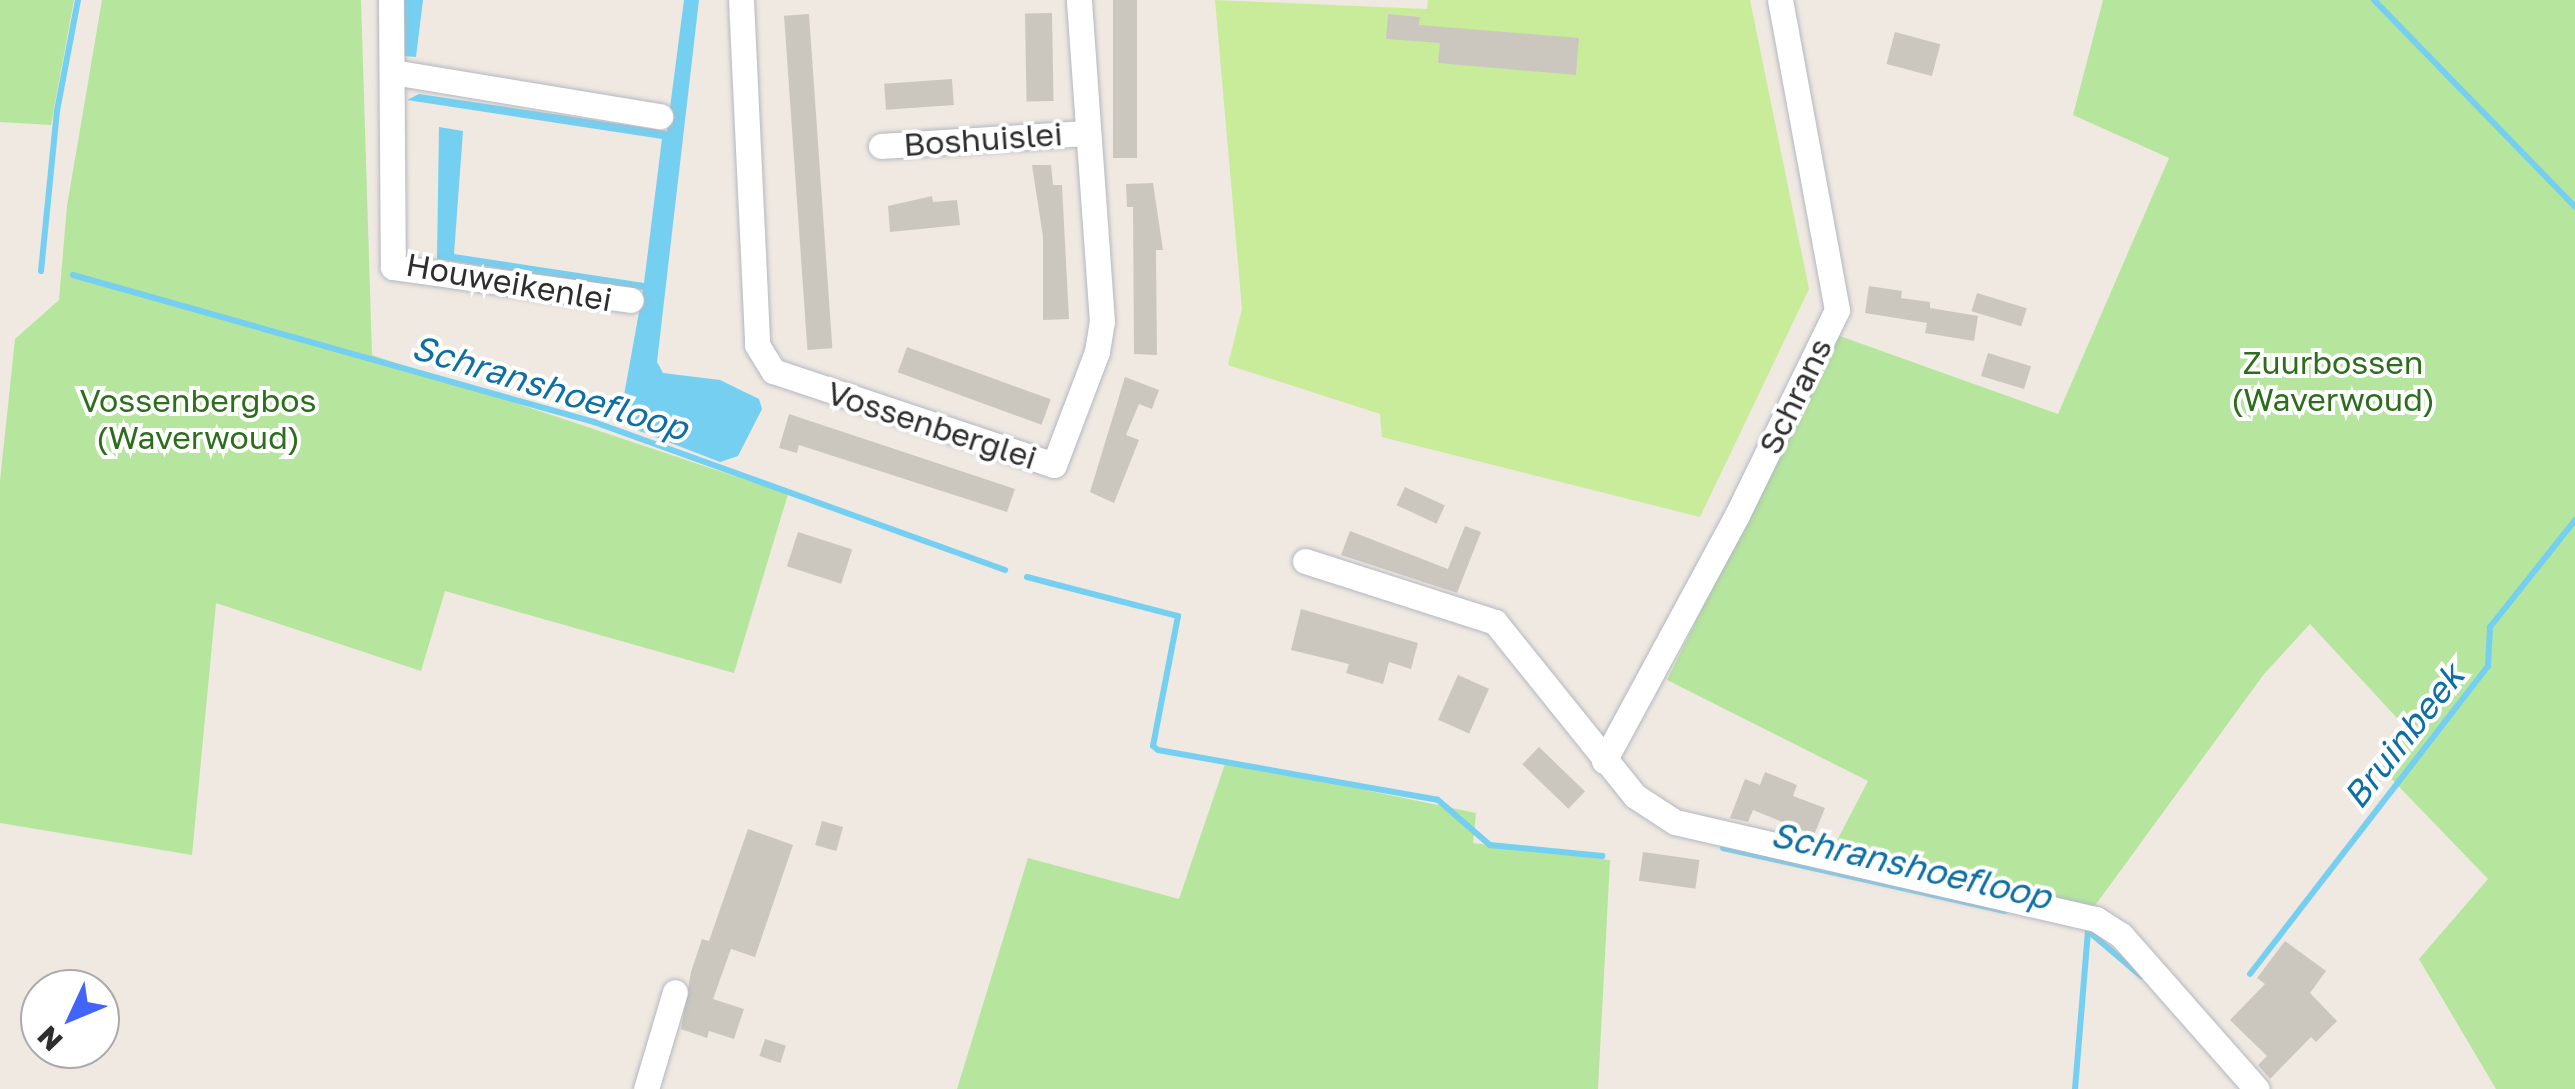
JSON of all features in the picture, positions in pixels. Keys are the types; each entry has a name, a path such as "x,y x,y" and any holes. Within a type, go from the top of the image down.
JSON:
{"street":[{"name":"Houweikenlei","path":"392,0 393,268 631,300"},
{"name":"Vossenberglei","path":"742,0 758,345 772,372 1054,466 1098,352 1102,322 1079,0"},
{"name":"Schrans","path":"1604,760 1737,515 1837,310 1780,0"},
{"path":"393,72 660,116"},
{"name":"Boshuislei","path":"881,146 1086,133"},
{"path":"1305,562 1495,622 1604,760 1653,812 1712,835 2096,919 2121,936 2257,1089"},
{"path":"646,1089 675,992"}],"green space":[{"path":"0,0 74,0 51,125 0,122"},
{"name":"Vossenbergbos (Waverwoud)","path":"102,0 361,0 372,355 788,494 734,673 445,591 421,671 216,603 192,855 0,823 0,481 15,339 59,300 67,206"},
{"path":"1215,0 1427,9 1428,0 1750,0 1809,289 1700,517 1382,437 1380,414 1228,365 1242,309"},
{"name":"Zuurbossen (Waverwoud)","path":"2103,0 2575,0 2575,1089 2496,1089 2419,959 2488,879 2381,768 2410,732 2310,624 2264,674 2094,907 1831,852 1868,781 1667,680 1837,335 2058,414 2169,158 2073,115"},
{"path":"1226,761 1476,813 1473,843 1610,860 1598,1089 957,1089 1028,858 1179,899"}],"water":[{"path":"403,0 423,0 416,57 404,56"},
{"path":"684,0 699,0 657,362 663,373 720,380 759,399 762,409 738,456 720,462 619,423 643,290 437,259 439,127 463,131 454,254 644,283 662,139 407,100 419,94 667,131"}],"building":[{"path":"1113,0 1137,0 1137,158 1113,158"},
{"path":"1025,13 1052,13 1054,101 1027,101"},
{"path":"809,14 832,348 807,350 784,16"},
{"path":"1388,14 1420,17 1419,25 1579,38 1576,75 1438,63 1440,43 1386,39"},
{"path":"1895,32 1940,44 1932,76 1886,64"},
{"path":"952,79 954,105 886,110 884,84"},
{"path":"1032,165 1051,165 1053,185 1062,185 1069,319 1043,320 1043,237"},
{"path":"1153,183 1163,250 1156,250 1157,355 1134,354 1133,207 1127,207 1126,184"},
{"path":"932,196 933,202 957,200 960,225 890,232 888,206"},
{"path":"1869,286 1902,291 1901,298 1930,302 1930,308 1978,316 1974,341 1925,333 1927,323 1865,313"},
{"path":"1977,293 2027,308 2021,326 1971,311"},
{"path":"907,347 1051,399 1042,425 898,372"},
{"path":"1988,353 2031,366 2024,389 1981,376"},
{"path":"1125,377 1159,390 1152,409 1139,404 1126,435 1139,440 1114,503 1090,492"},
{"path":"789,414 1015,489 1007,512 799,445 797,453 779,448"},
{"path":"1405,487 1445,506 1436,524 1397,505"},
{"path":"1465,526 1481,532 1457,593 1341,555 1350,531 1448,569"},
{"path":"798,532 852,550 841,584 787,566"},
{"path":"1301,609 1418,643 1411,669 1389,662 1383,684 1346,673 1349,664 1291,650"},
{"path":"1458,675 1489,689 1469,734 1438,720"},
{"path":"1539,747 1585,791 1568,809 1522,764"},
{"path":"1765,772 1797,785 1793,796 1825,808 1814,835 1753,810 1748,822 1730,818 1745,779 1760,785"},
{"path":"822,821 843,827 836,851 815,845"},
{"path":"748,829 793,845 755,957 731,949 713,999 744,1009 734,1039 709,1031 707,1038 681,1029 691,972 702,939 709,941"},
{"path":"1643,852 1699,860 1695,889 1639,881"},
{"path":"2285,941 2326,971 2310,993 2337,1021 2316,1042 2311,1037 2270,1079 2258,1065 2267,1056 2230,1020 2265,984 2257,978"},
{"path":"765,1039 786,1046 780,1063 759,1056"}],"waterway":[{"name":"Schranshoefloop","path":"41,271 57,111 78,0"},
{"name":"Bruinbeek","path":"2374,0 2575,207"},
{"name":"Schranshoefloop","path":"73,275 594,422 1005,570"},
{"name":"Bruinbeek","path":"2250,974 2488,666 2490,627 2575,520"},
{"name":"Schranshoefloop","path":"1027,577 1178,616 1153,746 1158,750 1438,800 1490,845 1602,856"},
{"name":"Schranshoefloop","path":"1723,848 2005,911"},
{"name":"Bruinbeek","path":"2075,1089 2088,931 2141,976"}]}
